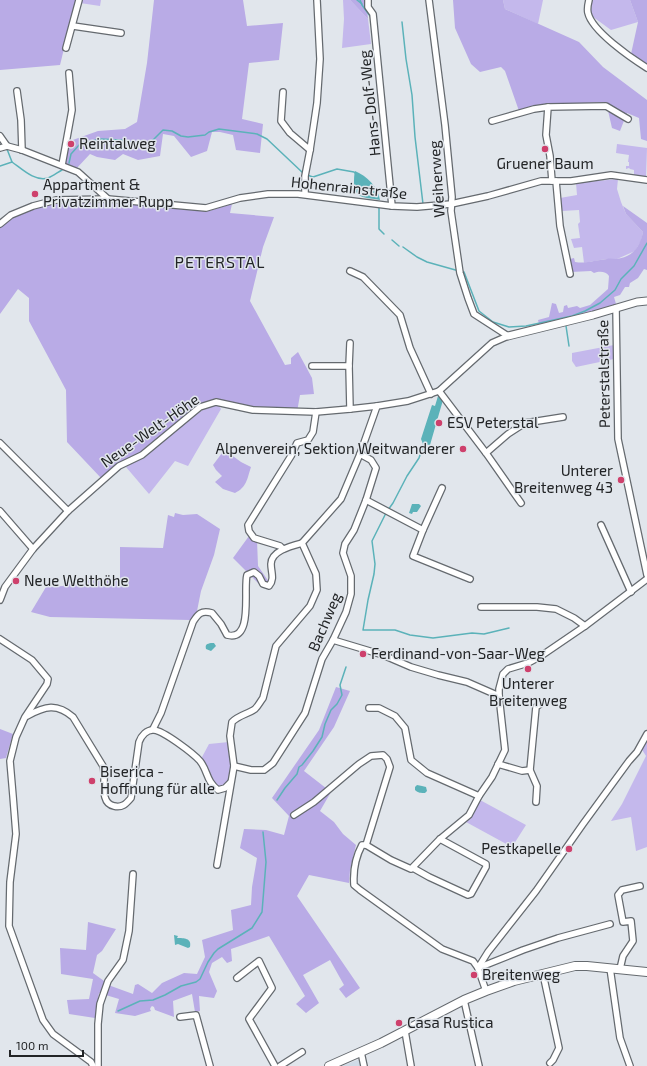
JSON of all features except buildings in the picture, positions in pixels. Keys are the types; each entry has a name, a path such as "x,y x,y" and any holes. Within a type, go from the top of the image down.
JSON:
{"main road":[{"path":"329,1066 405,1031 464,1000 514,981 575,966 647,972"}],"street":[{"path":"66,48 79,0"},
{"path":"305,194 305,176 317,103 320,59 317,0"},
{"name":"Hans-Dolf-Weg","path":"368,0 368,7 373,14 392,206"},
{"name":"Weiherweg","path":"429,0 445,125 452,196 451,211 460,271 474,314 508,336"},
{"path":"589,0 587,11 591,22 601,33 631,58 647,68"},
{"path":"73,26 121,33"},
{"path":"62,165 72,110 69,73"},
{"path":"17,91 22,120 22,150"},
{"path":"283,92 281,121 290,133 310,150"},
{"path":"492,122 534,109 548,107 606,106 628,119"},
{"path":"548,107 546,136 560,226 570,274"},
{"path":"0,136 8,146"},
{"path":"0,148 8,146 22,150 78,172 108,198"},
{"name":"Hohenrainstraße","path":"0,224 11,215 33,206 56,200 108,198 206,208 240,198 268,194 305,194 392,206 417,207 451,204 488,196 541,181 571,181 611,175 647,180"},
{"path":"350,271 363,277 400,315 410,348 431,394"},
{"name":"Peterstalstraße","path":"377,406 408,401 440,391 492,343 508,336 637,302 647,301"},
{"name":"Peterstalstraße","path":"616,308 618,439 647,575"},
{"path":"350,343 348,366 350,410"},
{"path":"312,366 348,366"},
{"path":"440,391 521,503"},
{"name":"Neue-Welt-Höhe","path":"0,600 5,587 32,549 68,511 119,466 142,455 200,407 216,402 253,410 316,412 350,410 377,406"},
{"path":"153,729 161,713 193,622 198,614 204,612 212,613 221,624 227,635 233,636 239,633 243,628 247,574 254,572 259,576 263,584 269,586 272,581 271,563 273,557 283,549 302,543 341,499 360,454 377,406"},
{"path":"283,549 280,546 254,538 249,531 248,525 291,456 297,443 308,440 313,432 316,412"},
{"path":"486,453 508,434 525,424 563,417"},
{"path":"0,443 68,511"},
{"name":"Bachweg","path":"234,766 252,770 264,770 273,763 305,713 322,659 346,612 351,594 351,576 343,553 345,544 354,530 366,500 376,468 371,460 360,454"},
{"path":"442,488 413,556 470,579"},
{"path":"366,500 423,530"},
{"path":"0,511 32,549"},
{"path":"601,526 631,592"},
{"path":"217,865 234,766 230,736 232,722 237,717 254,709 259,704 276,646 310,606 317,590 316,574 302,543"},
{"path":"413,868 440,839 469,815 479,796 492,778 505,750 499,696 499,689 503,674 508,669 528,663 541,656 585,626 647,579"},
{"path":"0,581 5,587"},
{"path":"481,607 537,607 556,609 574,618 585,626"},
{"path":"0,639 32,660 48,679 47,684 25,717 16,737 10,761 16,834 10,882 9,926 43,1020 53,1034 91,1062 93,1066"},
{"path":"333,640 383,654 411,667 467,682 499,696"},
{"path":"536,802 537,786 530,770 536,707 539,705"},
{"path":"25,717 40,709 54,708 67,712 73,717 103,766 105,772 104,795 106,801 112,806 120,807 126,804 131,798 138,742 146,732 153,729 160,731 186,749 201,762 211,785 218,790 225,788 230,783"},
{"path":"369,708 379,708 395,716 405,728 411,760 427,773 479,796"},
{"path":"478,968 488,952 536,891 582,824 637,752 647,734"},
{"path":"294,815 314,802 365,760 371,756 383,755 387,759 390,767 366,845"},
{"path":"498,764 522,771 530,770"},
{"path":"366,845 391,860 412,869 413,868 468,895 471,894 486,867 486,864 440,839"},
{"path":"366,845 362,845 358,853 354,873 354,885 378,904 442,949 473,961 478,968 486,991"},
{"path":"98,1066 98,1024 100,1004 108,981 123,960 129,931 133,874"},
{"path":"620,969 623,956 633,941 631,921 623,922 618,895 622,890 640,886"},
{"path":"478,968 537,945 610,924"},
{"path":"237,978 259,961 272,988 249,1019 275,1066"},
{"path":"610,968 620,1038 630,1066"},
{"path":"543,974 559,1048 550,1063"},
{"path":"464,1000 479,1066"},
{"path":"180,1017 196,1016 210,1066"},
{"path":"405,1031 411,1066"},
{"path":"280,1066 302,1052"},
{"path":"360,1052 364,1066"}],"shaded area":[{"path":"0,0 76,0 60,65 0,70"},
{"path":"81,0 101,0 100,6 80,3"},
{"path":"154,0 243,0 247,26 283,23 279,60 249,63 242,119 263,124 260,153 236,150 233,135 212,132 207,151 191,157 174,136 163,134 160,156 138,160 123,154 115,160 97,157 90,154 76,169 63,163 65,150 72,145 70,141 98,131 125,129 137,122 147,63"},
{"path":"343,0 350,0 368,19 371,44 342,48 344,19"},
{"path":"350,0 366,0 368,19"},
{"path":"453,0 503,0 505,9 579,42 603,67 647,100 647,141 641,139 639,118 627,113 620,131 612,128 606,102 547,105 519,111 505,71 501,67 480,72 471,64 455,28"},
{"path":"503,0 543,0 538,24 505,9"},
{"path":"587,0 630,0 638,22 611,30 585,11"},
{"path":"630,0 647,0 647,66 631,54 638,22"},
{"path":"617,144 647,148 646,177 634,176 634,170 629,168 626,169 626,166 629,166 629,155 616,153"},
{"path":"618,179 617,189 621,202 626,214 643,232 641,241 635,251 617,259 606,259 584,263 582,247 574,248 571,239 580,238 578,224 580,222 579,210 562,211 560,198 577,195 576,183"},
{"path":"108,202 209,211 232,204 230,213 274,217 263,247 250,301 285,365 291,364 291,358 298,352 312,378 314,394 300,395 297,412 253,410 216,402 200,407 142,455 119,466 101,478 67,442 66,390 29,321 29,298 18,289 0,314 0,228 12,217 56,203"},
{"path":"623,206 647,223 647,270 644,269 638,278 630,283 629,287 625,287 620,295 614,297 616,304 590,313 539,324 538,320 549,317 552,303 556,304 559,313 563,312 564,306 567,305 568,308 577,306 580,308 590,305 608,289 609,276 606,273 594,273 591,271 571,272 569,264 570,259 574,258 575,262 587,262 622,258 631,254 638,247 643,232 626,214"},
{"path":"614,345 614,359 576,367 572,361 572,353"},
{"path":"214,405 219,406 221,409 188,466 175,461 149,494 126,467 145,455 205,408"},
{"path":"222,453 230,454 251,467 244,485 235,493 223,489 215,482 222,476 213,465"},
{"path":"175,513 183,515 197,514 220,529 214,555 201,591 197,611 190,620 50,617 31,612 46,587 63,586 69,580 92,578 120,579 120,547 163,548 168,515 174,517"},
{"path":"249,536 257,540 258,566 269,582 262,587 233,558"},
{"path":"336,687 350,691 334,727 304,771 331,792 320,811 334,822 343,834 356,845 350,870 349,883 309,875 297,896 360,988 346,998 339,989 344,985 330,960 303,975 319,1003 306,1013 296,1004 305,996 269,936 231,949 232,961 227,963 222,957 212,963 209,972 217,991 214,998 199,996 200,1011 195,1012 192,994 173,1001 174,1017 155,1010 152,1006 150,1009 151,1011 135,1016 115,1013 119,999 99,993 95,1018 69,1014 67,1000 89,999 93,979 61,974 60,948 86,950 88,922 116,929 102,951 97,955 93,973 111,986 133,994 135,985 138,984 152,993 162,983 184,973 197,974 205,957 202,940 233,930 231,910 251,905 252,887 257,858 240,848 244,829 266,830 284,835 289,816 272,798 319,730"},
{"path":"0,729 13,734 6,758 0,759"},
{"path":"646,741 647,847 636,851 631,817 611,821 622,804 646,756 641,748"},
{"path":"229,742 231,762 230,776 224,785 217,787 214,785 201,759 209,744"},
{"path":"480,800 526,825 512,847 466,822 471,818"},
{"path":"360,1059 361,1066 342,1066"}],"water":[{"path":"355,171 371,182 379,195 380,200 366,198 359,195 354,183"},
{"path":"438,396 440,396 443,400 430,445 423,444 421,439 432,405 435,406"},
{"path":"412,504 419,504 421,506 417,512 413,512 412,514 409,513"},
{"path":"214,643 216,646 211,651 206,649 206,646 207,644"},
{"path":"417,785 426,787 427,791 425,793 417,792 415,787"},
{"path":"174,935 178,936 177,938 185,938 189,940 190,947 188,948 178,944 175,945"}],"waterway":[{"path":"357,0 362,4"},
{"path":"360,0 370,16"},
{"path":"402,22 412,95 415,137 423,204"},
{"path":"69,163 71,154 80,144 100,139 121,140 140,146 153,140 163,130 172,131 181,136 188,137 205,135 219,129 257,134 267,139 303,173"},
{"path":"7,149 12,162"},
{"path":"0,166 12,162 34,177 43,179 48,178 62,170"},
{"path":"307,175 313,177 337,169 355,173"},
{"path":"379,206 379,229 384,234"},
{"path":"392,240 399,246"},
{"path":"462,271 464,272 479,311 493,322 509,327 526,326 572,316 600,303 615,290 621,279 634,266 647,243"},
{"path":"403,247 427,262 459,271"},
{"path":"566,326 569,346"},
{"path":"388,510 419,458 424,443"},
{"path":"386,513 372,541 375,564 374,574 363,630 395,630 410,635 433,638 472,633 484,634 509,628"},
{"path":"277,800 297,774 299,767 313,751 322,737 325,724 331,710 337,704 342,695 340,685 346,667"},
{"path":"118,1011 140,1001 153,1000 181,986 196,982 200,979 208,962 218,949 252,928 262,912 266,862 263,832"}],"place":[{"name":"Reintalweg","path":"71,144"},
{"name":"Gruener Baum","path":"545,149"},
{"name":"Appartment & Privatzimmer Rupp","path":"35,194"},
{"name":"ESV Peterstal","path":"439,423"},
{"name":"Alpenverein, Sektion Weitwanderer","path":"463,449"},
{"name":"Unterer Breitenweg 43","path":"621,480"},
{"name":"Neue Welthöhe","path":"16,581"},
{"name":"Ferdinand-von-Saar-Weg","path":"363,654"},
{"name":"Unterer Breitenweg","path":"528,669"},
{"name":"Biserica - Hoffnung für alle","path":"92,781"},
{"name":"Pestkapelle","path":"569,849"},
{"name":"Breitenweg","path":"474,975"},
{"name":"Casa Rustica","path":"399,1023"}],"district":[{"name":"PETERSTAL","path":"220,262"}]}
